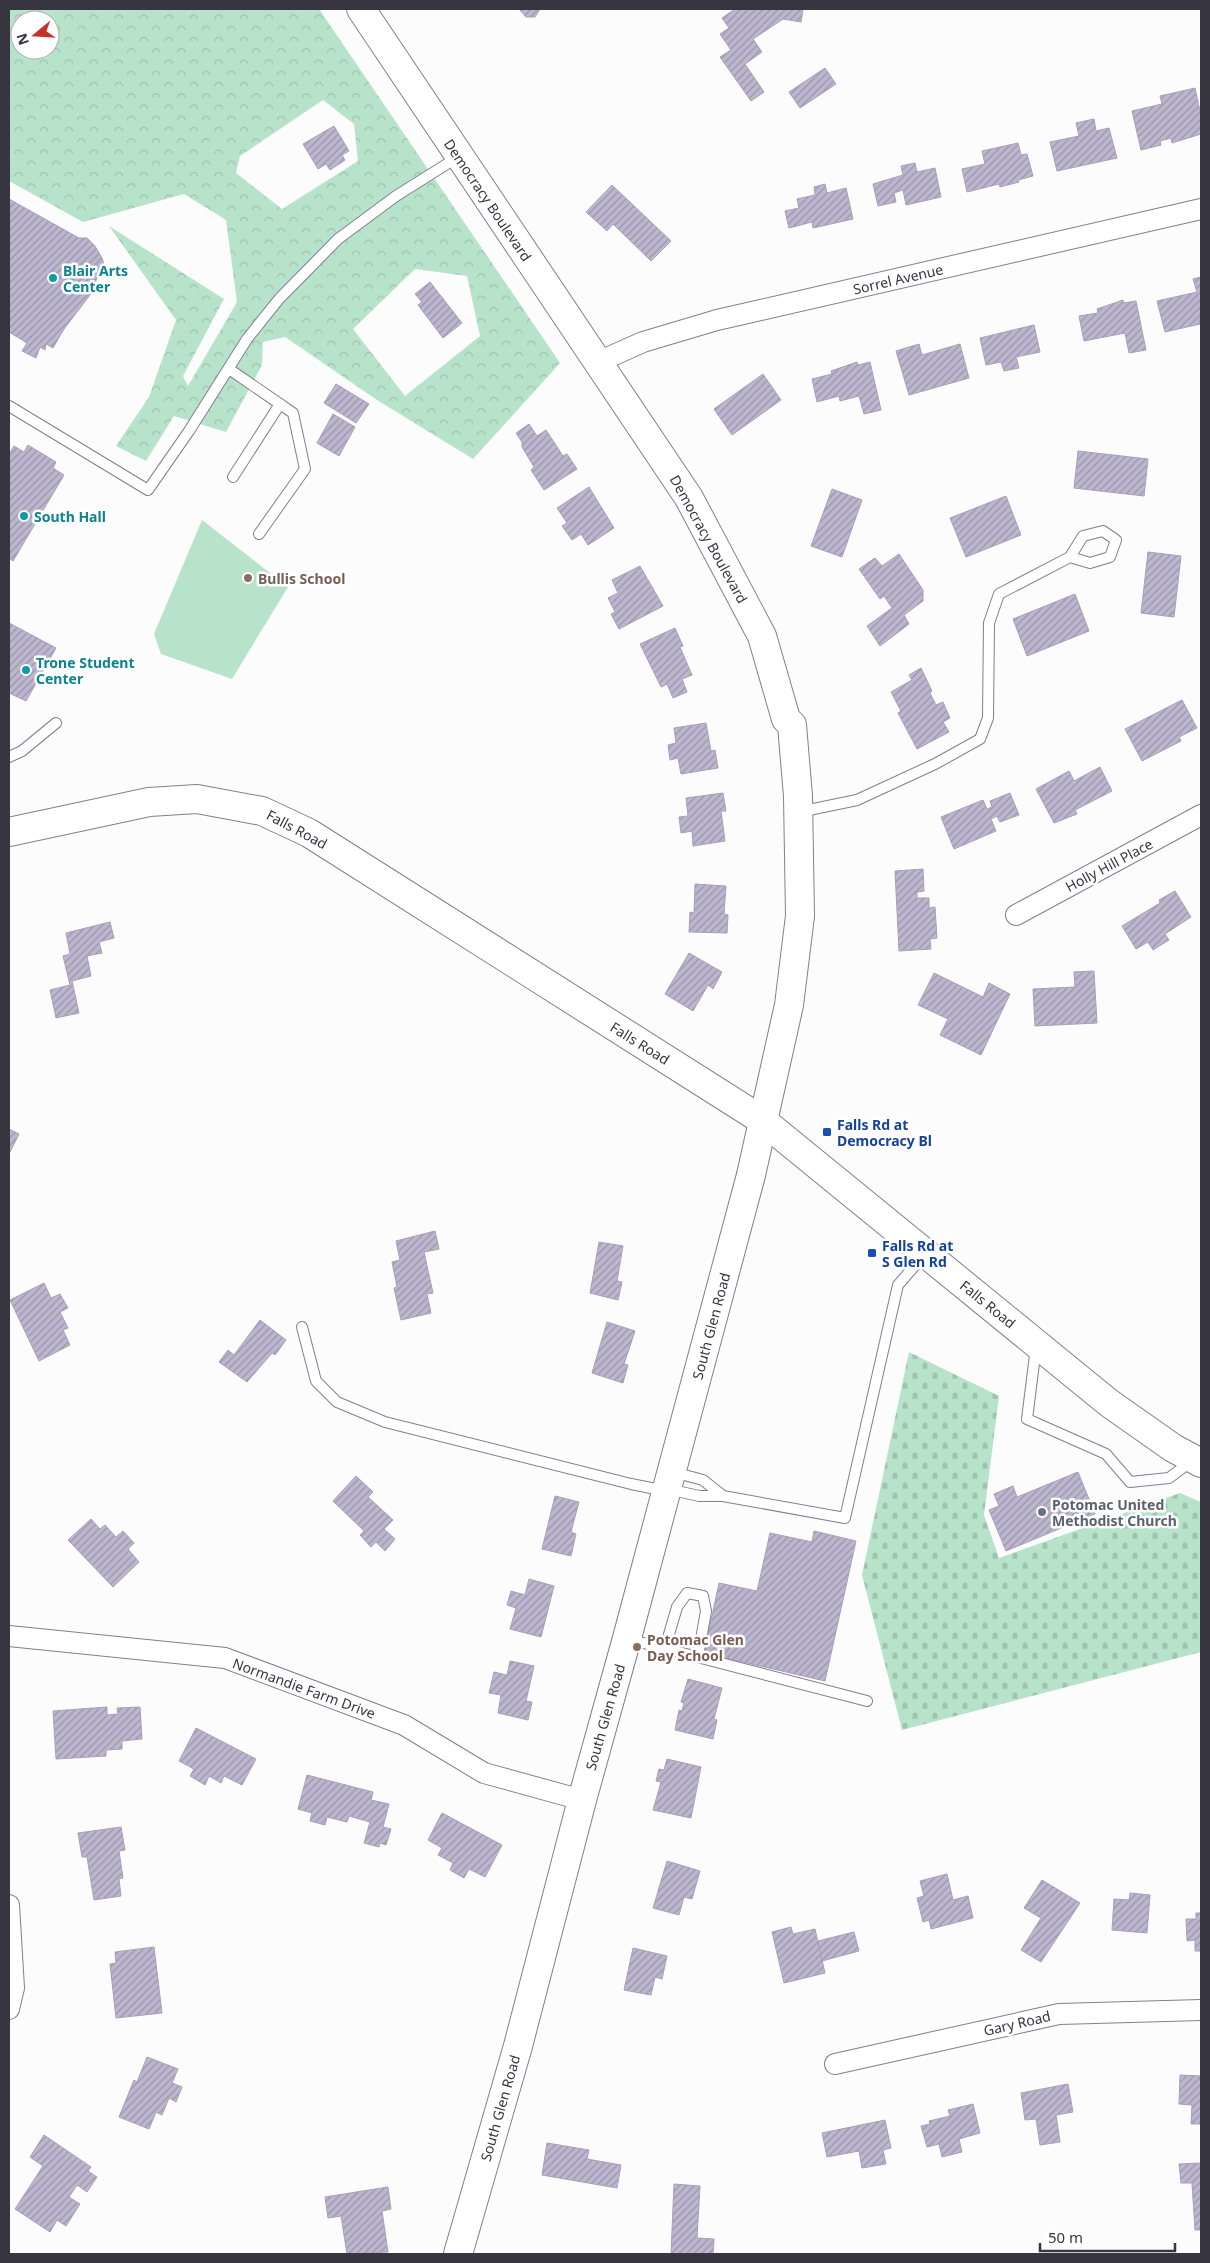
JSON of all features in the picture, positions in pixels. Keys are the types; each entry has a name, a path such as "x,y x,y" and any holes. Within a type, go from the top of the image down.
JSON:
{"main road":[{"name":"Democracy Boulevard","path":"361,9 689,498 728,568 762,636 786,719 792,725 798,812 800,916 789,1005 762,1120"},
{"name":"Falls Road","path":"9,832 149,802 198,799 262,810 309,833 762,1120 1109,1403 1173,1448 1198,1461"},
{"name":"South Glen Road","path":"458,2254 518,2046 582,1800 669,1484 751,1174 762,1120"}],"street":[{"name":"Sorrel Avenue","path":"598,362 643,342 717,320 1201,209"},
{"name":"Holly Hill Place","path":"1016,915 1201,815"},
{"name":"Normandie Farm Drive","path":"9,1636 224,1658 404,1725 484,1773 582,1800"},
{"path":"9,1905 14,1988 9,2009"},
{"name":"Gary Road","path":"835,2064 1059,2014 1201,2010"}],"lane":[{"path":"9,406 148,490 247,339 279,299 338,239 396,196 459,156"},
{"path":"229,369 293,413 305,469 259,534"},
{"path":"233,477 280,404"},
{"path":"798,812 857,800 935,764 980,738 988,718 989,623 999,594 1070,557"},
{"path":"9,757 22,751 56,724"},
{"path":"669,1484 699,1496 723,1496 845,1518 898,1285 926,1254"},
{"path":"302,1327 316,1382 337,1402 385,1422 631,1484 669,1484 703,1480 723,1496"},
{"path":"1036,1344 1027,1420 1106,1454 1130,1482 1169,1478 1198,1461"},
{"path":"665,1648 677,1607 687,1593 703,1596 706,1611 698,1656"},
{"path":"627,1638 867,1701"}],"green space":[{"path":"9,9 319,9 560,363 473,459 377,400 285,337 263,342 262,365 226,432 174,416 146,461 116,446 149,397 176,320 109,226 224,299 183,376 188,386 237,302 226,220 184,194 83,222 9,181","holes":["323,100 354,124 358,161 282,209 236,173 240,156","415,269 467,276 480,336 405,396 353,329"]},
{"path":"202,520 288,587 232,679 161,654 154,634"},
{"path":"909,1352 999,1396 984,1515 999,1558 1180,1493 1201,1502 1201,1652 902,1730 862,1575"}],"building":[{"path":"519,9 540,9 535,17 526,17"},
{"path":"735,9 803,9 801,22 783,19 753,39 762,52 745,64 764,92 751,101 720,57 731,50 720,34 729,28 722,18"},
{"path":"825,68 836,84 800,108 789,92"},
{"path":"1195,88 1201,116 1201,134 1172,143 1171,138 1160,141 1161,145 1141,150 1132,111 1162,104 1160,96"},
{"path":"1094,119 1096,131 1109,128 1117,158 1057,171 1050,142 1079,136 1076,123"},
{"path":"334,126 349,151 342,155 345,160 330,170 326,164 318,169 303,144"},
{"path":"1018,143 1021,155 1027,154 1033,176 1000,187 999,184 967,192 962,169 985,164 982,151"},
{"path":"915,163 917,172 935,168 941,197 906,205 903,190 894,193 896,202 878,206 873,184 903,175 901,166"},
{"path":"825,184 827,193 846,188 853,219 813,228 812,222 789,228 785,211 799,208 797,199 815,195 814,187"},
{"path":"612,185 671,241 651,261 613,224 607,231 586,212"},
{"name":"Blair Arts Center","path":"9,199 79,238 87,238 95,246 102,258 107,274 99,273 90,295 64,329 53,348 46,344 45,350 40,347 36,358 22,351 27,343 9,332"},
{"path":"1201,277 1200,324 1165,332 1157,301 1197,292 1193,279"},
{"path":"430,282 462,323 443,338 418,305 422,302 415,294"},
{"path":"1123,300 1124,303 1136,301 1146,350 1129,353 1125,333 1084,341 1079,316 1098,313 1097,309"},
{"path":"1034,325 1040,352 1016,357 1019,368 1004,371 1001,362 986,365 980,338"},
{"path":"919,344 922,355 960,344 969,378 909,395 896,351"},
{"path":"857,362 858,365 870,362 881,410 864,414 859,396 840,401 839,396 817,402 812,379 832,374 831,371"},
{"path":"763,374 781,400 732,435 714,409"},
{"path":"336,384 369,404 356,423 324,403"},
{"path":"333,414 355,427 339,456 317,443"},
{"path":"529,424 537,436 546,430 563,456 567,454 577,469 544,490 531,470 534,467 516,433"},
{"name":"South Hall","path":"28,445 56,462 53,468 64,475 13,561 9,558 9,454 14,446 24,452"},
{"path":"1078,451 1148,459 1144,496 1074,488"},
{"path":"589,487 614,528 588,545 581,534 572,540 562,526 567,523 557,508"},
{"path":"832,489 862,500 842,557 811,546"},
{"path":"1006,496 1021,535 966,557 950,518"},
{"path":"1148,552 1181,556 1174,617 1141,613"},
{"path":"899,554 923,590 923,601 904,615 909,624 880,646 867,626 892,608 884,596 880,599 859,569 875,558 882,566"},
{"path":"640,566 663,606 619,629 611,614 615,612 608,598 618,593 612,580"},
{"path":"1075,594 1089,631 1027,656 1013,619"},
{"name":"Trone Student Center","path":"9,623 56,648 26,701 9,693"},
{"path":"675,628 683,646 680,647 692,675 682,679 687,692 673,698 667,684 661,687 640,644"},
{"path":"921,668 932,691 930,693 936,705 943,702 950,718 943,722 949,732 917,749 898,713 901,711 891,692 912,680 909,675"},
{"path":"1182,700 1197,728 1179,737 1181,741 1142,761 1125,729"},
{"path":"706,723 711,751 715,750 718,768 681,774 678,758 670,760 668,745 676,743 674,728"},
{"path":"1100,767 1112,791 1075,810 1077,814 1054,823 1036,789 1069,771 1074,781"},
{"path":"723,793 726,811 721,811 725,841 693,846 692,831 681,833 679,817 688,816 686,798"},
{"path":"1010,793 1019,815 1000,822 997,816 991,819 996,831 954,849 941,817 983,800 987,809 992,807 990,801"},
{"path":"923,869 924,891 917,892 917,898 929,898 929,908 935,907 937,938 930,939 931,949 899,951 895,871"},
{"path":"695,884 726,886 724,914 728,915 727,933 689,932 690,912 694,913"},
{"path":"1175,891 1191,917 1165,934 1169,940 1153,950 1148,942 1136,949 1122,926 1160,903 1159,900"},
{"path":"110,922 114,938 99,942 102,953 87,956 91,976 72,981 79,1013 56,1018 50,990 70,985 63,956 70,954 66,933"},
{"path":"689,953 722,972 713,989 708,985 693,1011 665,994"},
{"path":"1094,971 1097,1023 1035,1026 1033,989 1075,987 1074,972"},
{"path":"934,973 983,997 989,983 1010,994 981,1055 940,1035 948,1019 918,1005"},
{"path":"9,1129 19,1134 9,1154"},
{"path":"435,1231 439,1249 424,1252 433,1293 427,1294 431,1313 401,1320 394,1288 397,1287 392,1262 400,1260 396,1241"},
{"path":"599,1242 623,1246 617,1281 622,1282 618,1300 590,1293"},
{"path":"44,1283 51,1298 60,1294 68,1308 60,1312 68,1328 63,1330 70,1345 39,1361 10,1300"},
{"path":"260,1320 286,1340 275,1355 272,1353 247,1382 219,1362 228,1350 234,1355"},
{"path":"607,1322 635,1331 624,1364 628,1365 623,1383 592,1373"},
{"name":"Potomac United Methodist Church","path":"1078,1472 1095,1514 1006,1551 989,1510 999,1506 994,1494 1013,1486 1017,1497"},
{"path":"356,1476 373,1492 368,1497 393,1520 384,1529 395,1539 385,1551 376,1542 371,1547 360,1535 364,1531 333,1501"},
{"path":"555,1496 579,1502 571,1532 576,1534 571,1556 542,1549"},
{"path":"91,1519 100,1529 105,1525 116,1537 123,1531 134,1543 128,1549 139,1562 113,1587 68,1540"},
{"name":"Potomac Glen Day School","path":"814,1531 856,1541 825,1681 704,1653 719,1583 757,1591 770,1533 812,1542"},
{"path":"529,1579 554,1586 541,1637 510,1629 516,1608 507,1605 511,1591 525,1595"},
{"path":"510,1661 534,1666 526,1701 532,1702 528,1720 498,1713 501,1695 489,1693 494,1672 507,1675"},
{"path":"688,1679 722,1688 714,1719 717,1720 713,1739 675,1730 679,1710 682,1711 684,1703 681,1702"},
{"path":"107,1707 107,1715 118,1714 117,1708 140,1707 142,1739 122,1741 122,1749 106,1750 106,1756 56,1759 53,1711"},
{"path":"196,1728 256,1759 242,1785 224,1776 221,1783 209,1776 205,1785 190,1776 194,1769 179,1761"},
{"path":"667,1759 701,1767 691,1818 653,1810 661,1782 656,1781 659,1769 664,1770"},
{"path":"307,1775 373,1792 371,1800 389,1804 383,1827 391,1829 386,1845 380,1843 379,1847 364,1843 370,1822 349,1816 347,1822 327,1817 325,1825 310,1821 312,1813 298,1809"},
{"path":"442,1813 502,1845 485,1877 469,1869 464,1878 450,1870 453,1863 438,1855 442,1848 428,1840"},
{"path":"121,1827 125,1850 119,1851 123,1878 119,1879 121,1896 94,1900 87,1857 82,1857 78,1833"},
{"path":"667,1861 700,1871 692,1899 684,1897 679,1915 653,1908"},
{"path":"947,1874 953,1900 968,1896 973,1918 931,1929 929,1920 923,1922 917,1898 924,1896 920,1881"},
{"path":"1042,1880 1080,1903 1041,1962 1021,1950 1041,1918 1024,1908"},
{"path":"1130,1893 1150,1895 1147,1933 1112,1930 1114,1899 1129,1900"},
{"path":"1196,1913 1201,1913 1201,1951 1195,1951 1195,1940 1187,1941 1186,1919 1196,1919"},
{"path":"791,1927 793,1934 815,1929 825,1973 784,1983 772,1932"},
{"path":"854,1932 859,1951 822,1961 818,1941"},
{"path":"154,1947 162,2013 116,2018 110,1964 116,1963 115,1952"},
{"path":"633,1948 667,1956 662,1979 655,1977 651,1995 624,1990"},
{"path":"147,2057 178,2069 172,2083 182,2087 176,2102 169,2098 162,2115 156,2112 149,2129 119,2117 134,2080 137,2082"},
{"path":"1180,2075 1201,2076 1201,2124 1191,2124 1192,2105 1179,2104"},
{"path":"1068,2084 1073,2112 1056,2115 1060,2142 1040,2145 1036,2119 1025,2120 1021,2093"},
{"path":"973,2104 980,2133 959,2139 962,2152 942,2157 939,2144 927,2147 921,2126 930,2124 929,2121 950,2116 948,2110"},
{"path":"885,2120 891,2148 883,2150 886,2164 862,2168 859,2151 827,2157 822,2133"},
{"path":"44,2135 91,2167 88,2171 97,2177 87,2192 77,2185 69,2197 80,2204 66,2226 57,2220 50,2232 15,2209 43,2166 30,2157"},
{"path":"547,2143 589,2150 587,2159 621,2165 617,2188 542,2175"},
{"path":"1201,2163 1201,2230 1195,2230 1192,2183 1181,2183 1179,2164"},
{"path":"674,2184 700,2186 697,2238 714,2239 713,2254 671,2254"},
{"path":"388,2187 391,2209 382,2211 388,2252 347,2254 341,2216 328,2218 325,2197"}],"place":[{"name":"Blair Arts Center","path":"53,278"},
{"name":"South Hall","path":"24,516"},
{"name":"Bullis School","path":"248,578"},
{"name":"Trone Student Center","path":"26,670"},
{"name":"Falls Rd at Democracy Bl","path":"827,1132"},
{"name":"Falls Rd at S Glen Rd","path":"872,1253"},
{"name":"Potomac United Methodist Church","path":"1042,1512"},
{"name":"Potomac Glen Day School","path":"637,1647"}]}
